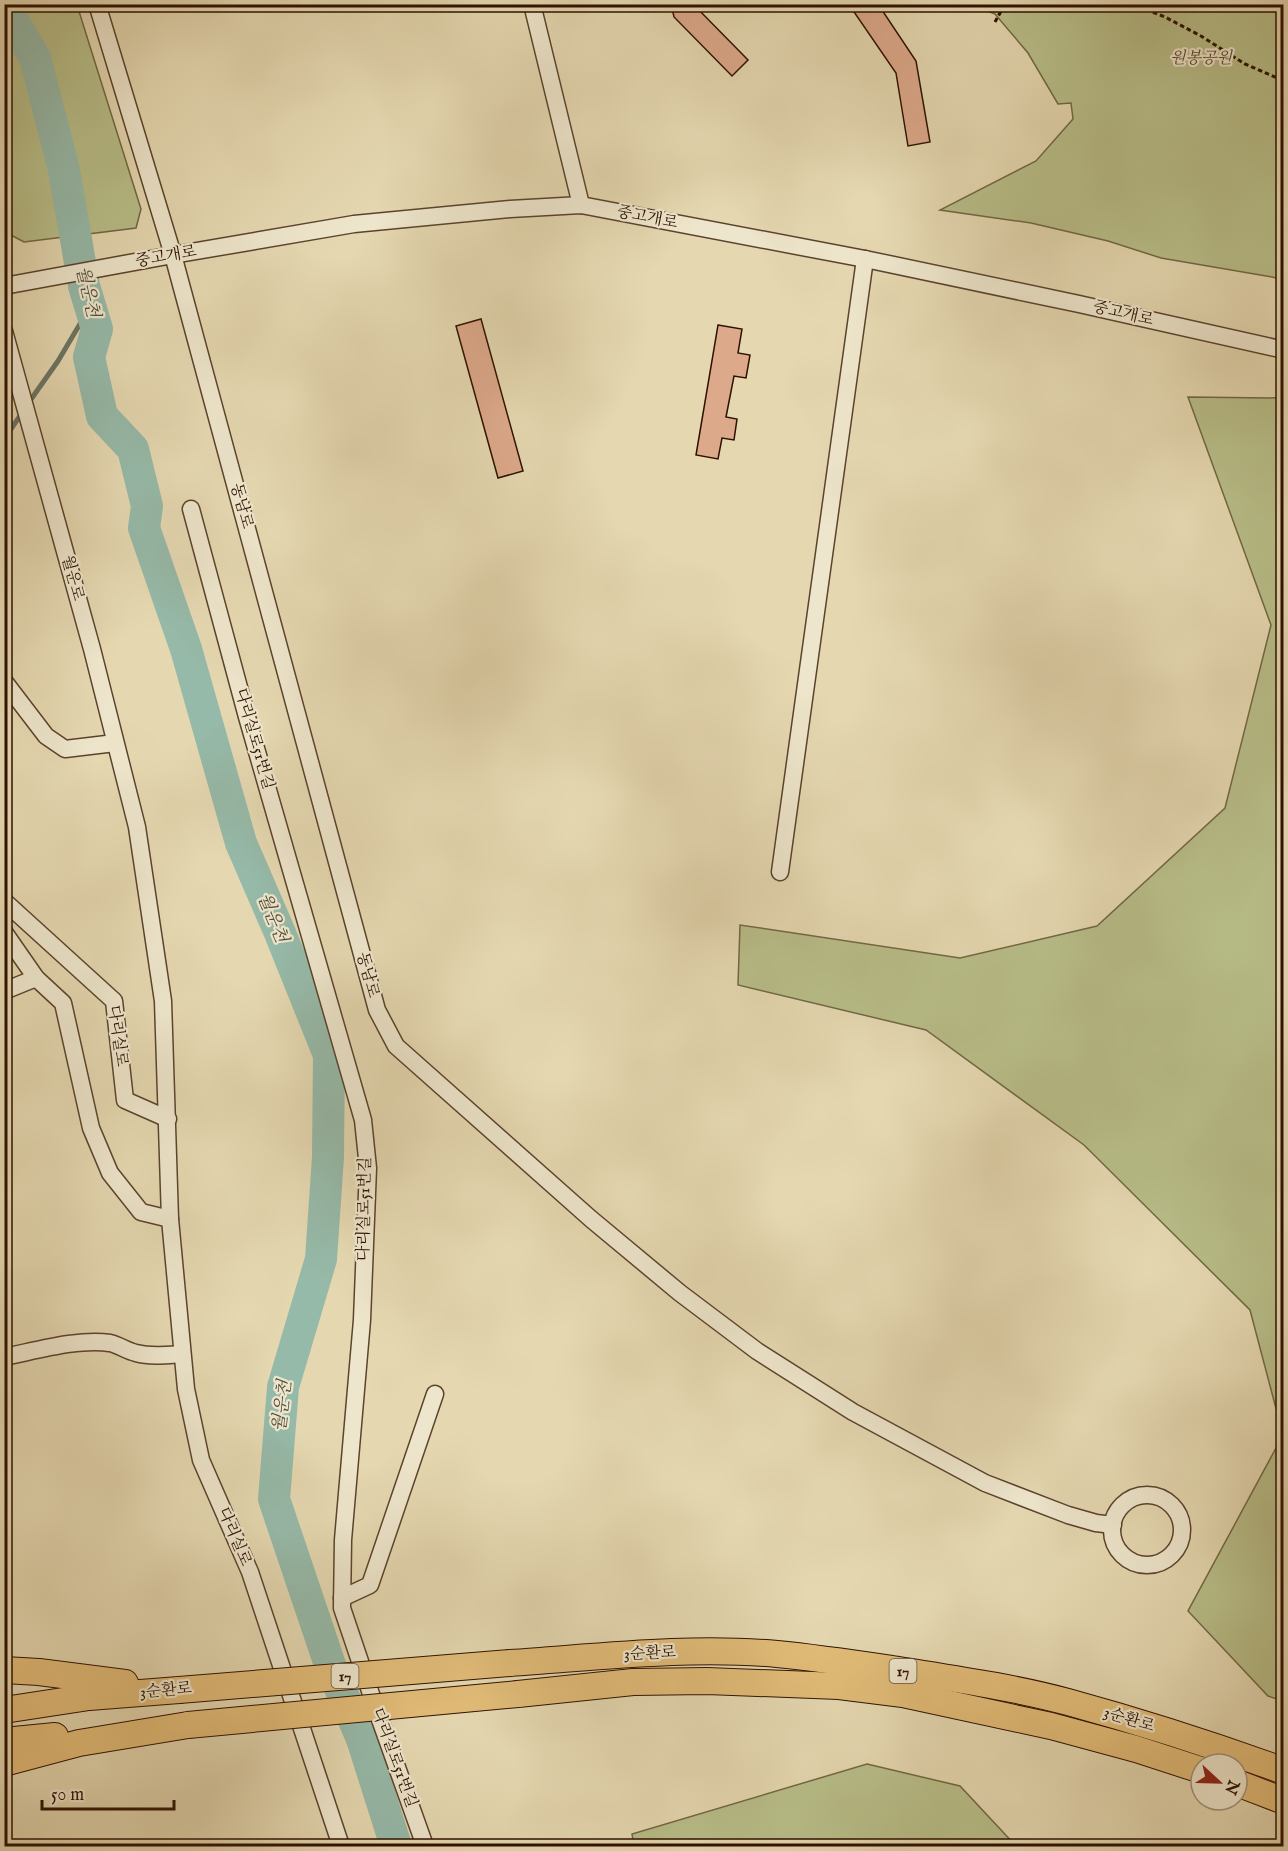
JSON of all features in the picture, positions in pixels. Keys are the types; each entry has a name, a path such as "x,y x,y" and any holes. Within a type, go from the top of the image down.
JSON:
{"highway":[{"name":"3순환로","path":"4,1710 89,1697 510,1663 640,1654 707,1652 776,1654 996,1686 1067,1702 1217,1747 1284,1771"},
{"path":"4,1670 39,1672 179,1690"},
{"name":"3순환로","path":"4,1741 633,1682 707,1681 839,1686 903,1694 1018,1719 1136,1749 1189,1766"},
{"path":"4,1763 79,1743 188,1725"},
{"path":"1249,1788 1284,1801"}],"street":[{"name":"동남로","path":"96,4 173,255 377,1010 396,1046 600,1226 680,1293 757,1351 853,1412 985,1483 1068,1515 1113,1525"},
{"path":"532,4 581,205"},
{"name":"중고개로","path":"4,286 354,224 510,209 581,205 1079,304 1284,350"},
{"path":"780,872 865,260"},
{"name":"월운로","path":"4,331 92,649 137,826"},
{"name":"다리실로51번길","path":"191,509 247,717 363,1120 368,1168 362,1308 343,1540 342,1608 425,1846"},
{"path":"4,681 46,736 65,749 115,743"},
{"name":"다리실로","path":"137,826 163,1001 170,1219 186,1389 201,1460 250,1572 341,1846"},
{"name":"다리실로","path":"4,901 114,1001 125,1100 168,1119"},
{"path":"4,932 36,978 63,1003 91,1128 110,1173 141,1212 170,1219"},
{"path":"4,991 36,978"},
{"path":"4,1358 48,1348 89,1343 111,1344 137,1353 182,1354"},
{"path":"342,1598 370,1585 435,1394"},
{"path":"1140,1495 1152,1495 1164,1499 1173,1506 1179,1515 1182,1537 1171,1556 1162,1562 1140,1565 1129,1560 1120,1552 1114,1542 1113,1525 1120,1507 1129,1500 1140,1495"}],"path":[{"path":"995,22 1005,4"},
{"path":"1132,4 1165,17 1201,36 1245,64 1284,81"}],"green space":[{"path":"5,4 77,5 141,209 136,228 24,242 5,232"},
{"name":"원봉공원","path":"973,5 1283,5 1283,279 1161,258 1108,241 1031,223 940,210 1036,161 1073,119 1071,103 1058,104 1028,53 995,14"},
{"path":"1188,397 1283,398 1283,1435 1250,1310 1084,1145 926,1030 738,985 740,925 960,958 1097,926 1225,808 1271,625"},
{"path":"1283,1435 1283,1701 1268,1696 1188,1611"},
{"path":"867,1764 960,1786 1016,1846 634,1846 632,1834"}],"building":[{"path":"671,4 693,4 748,60 732,76 674,17"},
{"path":"860,4 878,4 916,61 930,142 908,146 896,73 852,9"},
{"path":"481,319 523,471 498,478 456,326"},
{"path":"718,325 742,329 738,353 750,355 746,378 734,376 726,417 737,419 734,440 722,438 718,459 696,455"}],"waterway":[{"name":"월운천","path":"4,6 35,58 64,170 84,286 97,329 89,357 102,416 133,449 147,506 144,528 186,649 241,843 329,1055 328,1157 321,1259 283,1387 274,1499 330,1665 362,1739 396,1846"},
{"path":"27,405 58,361 90,307"},
{"path":"4,439 22,413"}]}
